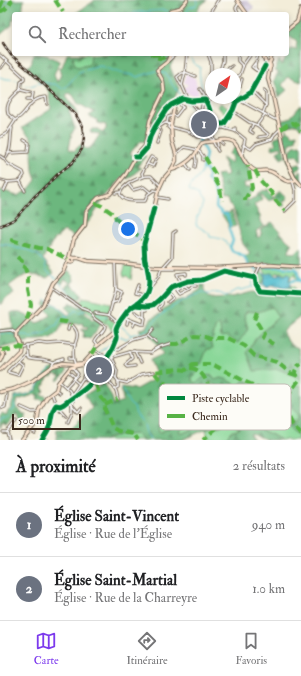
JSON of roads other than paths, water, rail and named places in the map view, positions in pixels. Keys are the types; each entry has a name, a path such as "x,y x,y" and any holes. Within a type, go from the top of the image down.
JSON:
{"street":[{"path":"170,12 171,10 180,8 187,0"},
{"path":"211,12 218,0"},
{"path":"237,0 245,12"},
{"path":"238,12 236,8 240,3"},
{"path":"289,28 297,22 301,9"},
{"path":"0,54 24,77 24,80 21,82 21,90"},
{"path":"71,259 70,253 74,239 85,225 87,210 98,198 110,194 126,174 135,157 145,147 150,120 164,92 164,85 157,72 157,69 174,56"},
{"path":"182,86 187,56"},
{"path":"209,56 211,61 211,68"},
{"path":"222,68 224,61 223,56"},
{"path":"238,56 238,61 244,66"},
{"path":"241,72 250,56"},
{"path":"258,56 256,70 262,73"},
{"path":"263,56 269,72 268,79 287,162 294,179 294,202 285,211"},
{"path":"241,99 252,91 267,66 270,56"},
{"path":"0,68 6,61"},
{"path":"195,76 185,72 177,77 188,100 198,111 200,118 203,121 220,128 235,131 245,139 242,154"},
{"path":"21,90 33,93 33,101"},
{"path":"15,120 8,114 8,106 13,96 21,90"},
{"path":"201,91 205,101 200,118 195,122 204,135 223,144"},
{"path":"252,91 266,105"},
{"path":"257,126 264,114 266,105 266,93 264,91"},
{"path":"0,137 7,133 15,120 19,119 33,101 46,97 47,104"},
{"path":"27,99 32,99"},
{"path":"135,157 139,157 146,149 150,138 165,111 178,102 188,100 205,101"},
{"path":"241,101 274,119 278,119"},
{"path":"174,113 176,116 183,108 178,102"},
{"path":"170,126 178,102"},
{"path":"206,104 213,134 218,141 218,146"},
{"path":"206,104 210,116 218,123 225,124"},
{"path":"224,128 236,104"},
{"path":"233,111 268,134 267,136 259,137"},
{"path":"150,287 147,266 144,258 144,244 158,190 165,176 175,163 176,154 172,143 168,116 179,112"},
{"path":"198,128 208,117"},
{"path":"253,124 250,131 253,133"},
{"path":"4,159 8,153 12,126"},
{"path":"150,138 159,127 170,126 190,132 194,136 198,137 201,143 199,150 195,155 185,163 171,170"},
{"path":"157,143 161,131 159,127"},
{"path":"243,145 252,149 256,144 272,139 280,129"},
{"path":"198,137 209,132 213,134"},
{"path":"8,153 28,152 29,143 24,140"},
{"path":"218,141 218,151"},
{"path":"201,143 232,141 242,154 247,164 255,170 260,172 269,171 288,181 294,179"},
{"path":"176,154 184,147 195,148 204,156 203,160"},
{"path":"194,167 196,161 195,155"},
{"path":"0,156 8,164 23,172 24,175 20,181"},
{"path":"143,176 142,173 148,164 150,157 156,159 152,166 148,164"},
{"path":"185,163 190,170"},
{"path":"115,193 120,192 122,189 143,176 151,176 155,182 160,185"},
{"path":"294,179 301,185"},
{"path":"0,180 8,182 20,181"},
{"path":"20,181 25,191"},
{"path":"4,191 8,182"},
{"path":"129,185 134,190 144,187 150,192"},
{"path":"120,192 121,197 124,199 144,201 147,194 154,190 158,190"},
{"path":"157,197 168,199"},
{"path":"163,266 170,261 172,257 172,238 173,233 176,231"},
{"path":"16,333 42,306 54,280 63,272 66,264 71,259 77,258 88,261 172,267 220,268 259,267 270,265 301,267"},
{"path":"109,315 115,298 115,262"},
{"path":"257,287 255,277 259,267"},
{"path":"0,392 32,381 51,367 63,363 81,366 86,362 98,345 116,330 128,310 137,305 144,297 159,276 162,269 175,269"},
{"path":"137,305 153,305 162,298 171,286 190,280 200,280 226,270 255,277"},
{"path":"186,275 186,273 177,274 181,283 189,289"},
{"path":"138,284 135,293 144,297"},
{"path":"184,286 176,290 179,294 192,286 196,286"},
{"path":"51,287 80,308 87,310 105,326 105,329 96,338 95,342 98,345"},
{"path":"112,303 118,301 122,292 116,289"},
{"path":"167,290 173,298 168,302"},
{"path":"160,310 159,308 162,304 162,298"},
{"path":"123,317 143,324 146,318 144,317 144,310 148,310"},
{"path":"135,312 144,317"},
{"path":"95,313 109,315 119,324"},
{"path":"127,324 128,319"},
{"path":"133,326 135,322"},
{"path":"68,330 71,325 78,332 74,358 76,364"},
{"path":"112,348 118,349 133,340 148,336 152,329"},
{"path":"0,330 10,330 16,333"},
{"path":"91,382 88,379 95,368 107,356 116,340 116,330"},
{"path":"16,333 21,346"},
{"path":"148,336 156,343"},
{"path":"0,370 21,346 39,343 75,344"},
{"path":"95,350 111,357 130,352 150,353 158,348 171,344"},
{"path":"26,345 27,355 29,358 40,358 53,362 64,359"},
{"path":"0,348 3,352 0,360"},
{"path":"130,352 132,359 125,365 127,367 135,366"},
{"path":"136,352 140,363"},
{"path":"91,364 93,360 92,354"},
{"path":"18,361 23,365 18,375 8,371 18,361 24,355 27,355"},
{"path":"111,357 117,371 116,378"},
{"path":"51,367 53,362"},
{"path":"42,440 50,425 52,411 57,405 64,404 72,397 85,390 96,375 95,368 86,362"},
{"path":"22,440 37,420 38,412 46,398 56,390 57,383 60,382 68,371 76,364"},
{"path":"95,368 106,368 114,364"},
{"path":"72,367 78,373 77,375 96,385"},
{"path":"106,368 118,381 118,387 115,388"},
{"path":"106,368 106,377 115,388 118,399"},
{"path":"68,371 79,384"},
{"path":"118,381 128,382 142,374 154,372"},
{"path":"71,395 85,373 90,376"},
{"path":"66,387 77,375"},
{"path":"60,382 66,387 74,399 72,412 68,422"},
{"path":"56,390 60,393"},
{"path":"52,394 57,405 66,416"},
{"path":"0,410 5,406 7,395"},
{"path":"72,405 78,412 81,408"},
{"path":"21,407 32,412 38,412"},
{"path":"9,440 5,432 16,421"},
{"path":"30,430 35,433"},
{"path":"44,436 47,440"}],"water":[{"path":"272,273 278,276 279,273 285,275 289,273 289,281 291,286 285,289 273,285 267,288 263,284 265,278 264,274"}],"waterway":[{"path":"0,10 8,0"},
{"path":"188,12 190,7 195,6 198,3 197,0"},
{"path":"138,12 168,11"},
{"path":"191,59 194,64 200,67 199,72 202,97 197,105 198,109"},
{"path":"42,82 55,84 61,88 65,88 79,72 100,66 137,77 156,71"},
{"path":"158,71 166,74 173,86 179,92 180,97 195,112"},
{"path":"0,77 20,82"},
{"path":"22,84 29,86 41,83"},
{"path":"196,111 191,126 198,136 206,154 203,169"},
{"path":"198,139 200,145"},
{"path":"191,191 189,190 190,187 203,169"},
{"path":"203,169 207,170 207,178 213,187 217,198 216,207 222,213 227,214 230,225 229,229 233,241 230,247 232,251 244,256 248,265"},
{"path":"192,192 198,194 203,203 199,215 197,216 196,225 209,233 210,237 222,239 230,247"},
{"path":"0,244 28,250 38,255 46,264 46,269 48,272 56,278"},
{"path":"263,267 297,269 299,279 301,281"},
{"path":"98,360 99,352 120,336 127,339 131,335 146,331 150,325 163,314 188,298 202,293 220,293 226,296 236,290 252,287 254,279 258,274 256,271 257,268"},
{"path":"258,268 264,274"},
{"path":"57,279 74,296 82,308"},
{"path":"289,283 294,280 300,281"},
{"path":"253,287 263,285"},
{"path":"46,300 58,306 67,316"},
{"path":"0,333 28,335 31,338 35,335 44,334 57,325 60,318 71,315 75,310 79,312 85,310"},
{"path":"92,313 99,314 102,317 107,316"},
{"path":"120,325 131,335"},
{"path":"93,365 97,361"},
{"path":"0,421 1,419 9,417 10,413 15,408 14,402 16,397 27,395 36,389 39,382 42,381 49,370"},
{"path":"120,387 123,389 129,403 134,407 136,414 144,424 146,433 151,440"}],"railway":[{"path":"3,43 12,56"},
{"path":"0,226 15,219 33,198 73,162 82,149 84,137 82,126 76,115 12,56"}],"place":[{"name":"Église Saint-Vincent","path":"204,124"},
{"name":"Église Saint-Martial","path":"99,370"}]}
